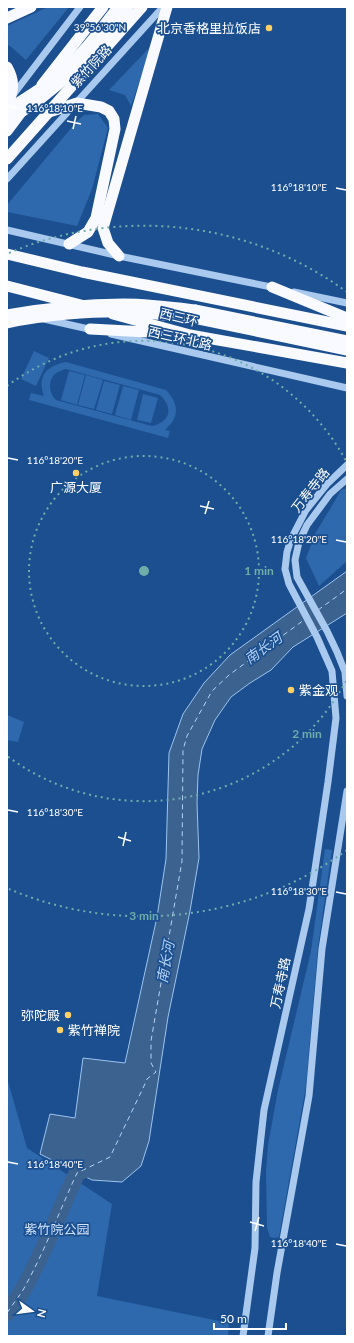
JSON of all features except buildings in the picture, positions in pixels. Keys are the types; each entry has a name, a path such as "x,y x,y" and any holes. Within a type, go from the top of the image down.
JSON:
{"highway":[{"path":"7,18 31,7"},
{"name":"紫竹院路","path":"7,130 104,7"},
{"path":"7,105 54,78 80,54 118,7"},
{"path":"7,120 21,113 59,84 86,59 128,7"},
{"name":"紫竹院路","path":"7,159 142,7"},
{"path":"119,256 108,243 103,228 167,7"},
{"path":"7,67 12,76 13,86 7,105"},
{"path":"49,112 77,103 101,107 110,111 114,120 115,129 96,218 88,232 69,244"},
{"name":"西三环","path":"7,254 82,272 347,326"},
{"name":"西三环","path":"7,286 190,335 347,363"},
{"path":"272,287 347,318"},
{"path":"11,314 63,307 125,304 160,306 347,350"},
{"path":"7,324 44,317 97,313 129,312 194,314 347,341"},
{"path":"90,329 190,335"}],"street":[{"path":"7,105 80,7"},
{"name":"紫竹院路","path":"7,179 163,7"},
{"path":"7,230 119,256 347,303"},
{"name":"西三环北路","path":"7,310 11,314 90,329 347,388"},
{"path":"7,318 11,314"},
{"name":"万寿寺路","path":"243,1336 255,1248 256,1182 264,1110 308,909 328,782 336,718 332,670 317,637 289,584 285,569 287,552 291,539 310,506 327,484 347,465"},
{"name":"万寿寺路","path":"346,670 328,631 297,577 295,560 299,542 307,525 330,494 347,479"},
{"path":"346,670 347,696"},
{"path":"268,1336 277,1274 309,1096 322,949 347,791"}],"green space":[{"path":"48,7 69,7 26,60 7,45 7,26"},
{"path":"152,45 131,106 125,95 109,90"},
{"path":"98,114 108,128 92,189 77,226 7,212 7,205 77,121 84,115"},
{"path":"34,351 49,358 36,386 21,379"},
{"path":"66,362 166,390 173,400 176,410 173,420 165,430 170,431 168,438 29,400 31,393 44,396 42,383 45,373 48,369","holes":["66,369 160,395 167,405 168,414 163,421 152,426 56,400 50,390 50,382 57,372"]},
{"path":"69,371 85,375 77,405 61,400"},
{"path":"86,375 103,380 94,409 78,405"},
{"path":"104,381 120,385 112,414 96,410"},
{"path":"123,386 139,390 131,420 115,415"},
{"path":"143,394 158,398 151,423 137,420"},
{"path":"347,488 347,561 319,586 306,558 316,532 341,490"},
{"path":"7,715 24,722 18,742 7,740"},
{"path":"325,849 332,850 318,947 306,1086 279,1237 274,1238 270,1237 267,1228 266,1172 268,1145 278,1090 311,951"},
{"name":"紫竹院公园","path":"7,1078 27,1148 112,1204 97,1296 229,1323 228,1336 7,1336"}],"water":[{"path":"347,571 347,613 293,647 271,670 231,697 215,720 202,749 198,775 197,803 199,858 190,911 168,1017 149,1141 141,1166 122,1182 92,1180 40,1154 50,1114 75,1118 83,1058 125,1063 157,917 166,859 169,753 183,714 204,683 230,655"}],"waterway":[{"name":"南长河","path":"7,1313 31,1276 77,1173 98,1163"}],"ferry route":[{"path":"318,610 347,589"},
{"path":"7,1313 31,1276 77,1173 110,1157 147,1079 156,1072 151,1063 151,1041 182,861 183,750 187,736 212,691 229,675 304,620"}],"place":[{"name":"北京香格里拉饭店","path":"269,28"},
{"name":"广源大厦","path":"76,473"},
{"name":"紫金观","path":"291,690"},
{"name":"弥陀殿","path":"68,1015"},
{"name":"紫竹禅院","path":"60,1030"}]}
